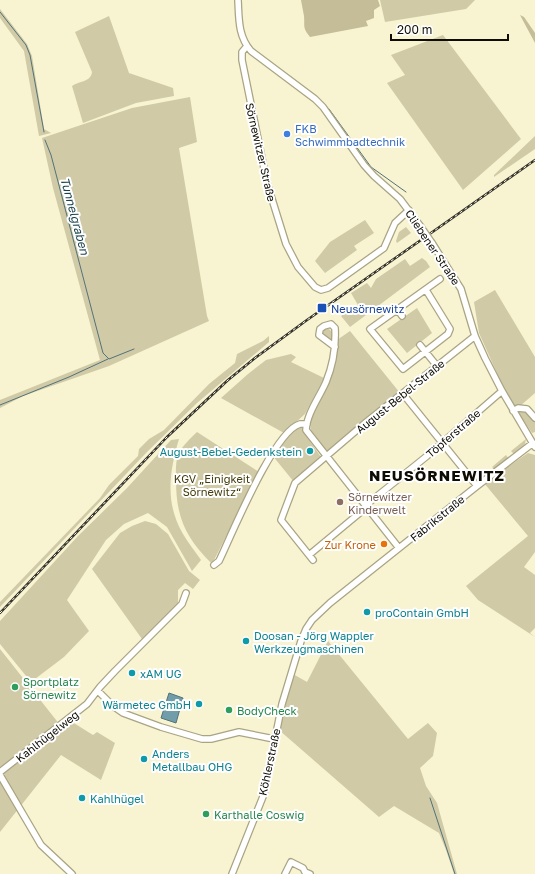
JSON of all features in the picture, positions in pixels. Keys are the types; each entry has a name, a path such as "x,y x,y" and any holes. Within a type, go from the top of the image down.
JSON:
{"street":[{"path":"238,0 241,32 247,46"},
{"name":"Cliebener Straße","path":"247,46 251,51 324,107 364,165 397,196 422,227 461,289 475,336 502,391 534,445"},
{"name":"Sörnewitzer Straße","path":"247,46 242,52 242,60 266,183 290,252 298,267 315,287 321,290 328,288 384,248 395,222 409,210"},
{"path":"426,290 450,329 448,334 403,369 370,329 440,279"},
{"path":"397,309 402,316"},
{"name":"August-Bebel-Straße","path":"309,555 281,520 295,483 326,456 475,336"},
{"path":"420,345 437,366"},
{"path":"335,347 332,365 307,424 306,430 399,548"},
{"name":"Töpferstraße","path":"309,555 502,391"},
{"path":"403,394 477,486"},
{"path":"513,411 522,408 527,409 535,418"},
{"path":"214,565 219,561 269,456 294,427 301,424 307,424"},
{"name":"Fabrikstraße","path":"399,548 477,486 534,445"},
{"name":"Köhlerstraße","path":"232,874 264,794 274,739 286,689 301,641 309,623 316,615 399,548"},
{"path":"309,555 313,560"},
{"name":"Kahlhügelweg","path":"72,874 38,842 0,774 80,711 136,649 182,604 186,593"},
{"path":"98,691 113,706 123,713 196,738 211,739 238,732 274,739"},
{"path":"285,874 291,862 303,868 305,872 310,874"}],"green space":[{"path":"380,0 475,0 466,9 385,22"},
{"path":"0,9 27,44 32,56 44,129 51,133 39,136 24,51 0,18"},
{"path":"109,16 129,73 173,88 174,96 136,103 83,123 72,86 87,80 92,72 75,32"},
{"path":"443,35 521,139 463,190 387,83 405,75 391,55"},
{"path":"190,97 197,142 179,148 209,321 109,366 23,396 0,408 0,400 100,360 53,188 42,138 132,108"},
{"path":"535,136 535,149 494,177 494,175"},
{"path":"365,220 374,233 354,246 357,250 325,273 315,261 330,242"},
{"path":"406,227 411,233 397,243 396,241 399,232"},
{"path":"422,258 430,267 350,327 341,316 358,305 351,293 367,283 371,288 376,279 405,259 410,266"},
{"path":"495,290 535,357 535,393 519,407 514,407 479,333 474,302"},
{"path":"417,308 432,333 407,353 387,329"},
{"path":"328,328 332,332 332,339 329,341 322,335 323,329"},
{"path":"350,331 400,393 327,453 312,433 310,424 331,372 337,340"},
{"path":"269,336 269,342 197,403 146,453 0,607 0,602 100,498 109,485 138,456 139,449 149,439 164,430 209,384 235,363 237,354 263,341"},
{"path":"291,354 296,357 291,362 324,378 305,414 284,433 221,398 266,360"},
{"path":"517,411 528,412 535,421 535,432 532,433"},
{"path":"300,427 321,457 294,482 272,455 290,433"},
{"name":"KGV „Einigkeit Sörnewitz“","path":"197,432 259,472 212,564 189,536 184,526 176,493 176,466 179,453"},
{"path":"179,439 173,464 170,488 173,511 185,537 201,560 192,571 167,527 148,513 124,524 106,540 67,600 89,631 64,657 31,682 0,644 0,621 78,536 127,488 171,440"},
{"path":"526,439 525,444 514,454 511,451"},
{"path":"528,453 535,455 535,552 524,567 535,575 535,628 530,633 535,637 478,600 466,586 528,536 484,483"},
{"path":"506,455 508,458 495,469 492,467"},
{"path":"145,521 156,524 168,534 189,571 200,580 193,589 185,583 178,590 178,604 142,639 92,569 120,533"},
{"path":"328,641 408,739 428,723 437,733 433,756 420,768 426,786 437,803 457,874 454,874 439,833 394,806 379,817 279,730 285,699 293,674 307,682"},
{"name":"Sportplatz Sörnewitz","path":"0,649 60,725 0,769"},
{"path":"69,720 93,735 97,732 115,743 101,780 61,755 0,832 0,774"}],"shaded area":[{"path":"301,0 378,0 380,6 374,10 374,18 366,21 368,26 310,37 307,34 304,25"},
{"path":"520,15 524,17 535,33 535,43"}],"water":[{"path":"169,693 183,698 176,723 161,718"}],"waterway":[{"name":"Tunnelgraben","path":"0,12 26,45 30,55 44,132"},
{"path":"329,109 371,167 406,192"},
{"name":"Tunnelgraben","path":"45,140 51,155 103,353 109,359 134,349"},
{"path":"0,405 69,377 108,359"},
{"path":"430,798 455,874"}],"railway":[{"path":"0,613 167,437 228,380 307,320 535,160"}],"place":[{"name":"FKB Schwimmbadtechnik","path":"287,134"},
{"name":"Neusörnewitz","path":"322,308"},
{"name":"August-Bebel-Gedenkstein","path":"310,451"},
{"name":"Sörnewitzer Kinderwelt","path":"340,502"},
{"name":"Zur Krone","path":"384,544"},
{"name":"proContain GmbH","path":"367,612"},
{"name":"Doosan - Jörg Wappler Werkzeugmaschinen","path":"246,641"},
{"name":"xAM UG","path":"132,673"},
{"name":"Sportplatz Sörnewitz","path":"15,687"},
{"name":"Wärmetec GmbH","path":"199,704"},
{"name":"BodyCheck","path":"229,710"},
{"name":"Anders Metallbau OHG","path":"144,759"},
{"name":"Kahlhügel","path":"82,798"},
{"name":"Karthalle Coswig","path":"206,814"}],"district":[{"name":"NEUSÖRNEWITZ","path":"437,475"}]}
